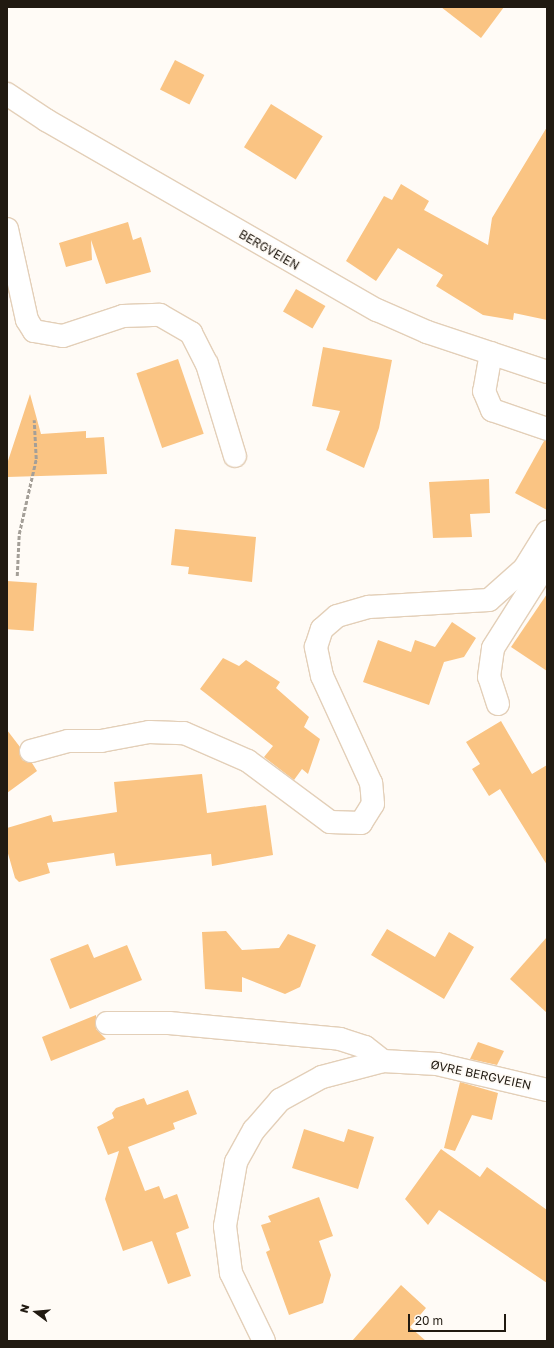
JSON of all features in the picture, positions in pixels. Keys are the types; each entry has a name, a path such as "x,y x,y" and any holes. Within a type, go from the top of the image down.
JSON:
{"street":[{"name":"BERGVEIEN","path":"7,94 325,282 420,329 547,372"},
{"path":"7,229 27,320 34,330 63,336 123,316 160,315 191,333 207,364 234,456"},
{"path":"491,353 484,391 492,410 547,429"},
{"path":"31,751 68,741 100,741 149,732 184,733 248,761 330,822 361,823 373,804 371,783 322,676 316,647 322,628 337,616 369,608 488,600 524,569 547,532"},
{"path":"498,704 489,677 491,652 547,564"},
{"path":"107,1023 169,1023 340,1039 365,1047 383,1061"},
{"name":"ØVRE BERGVEIEN","path":"264,1341 241,1299 226,1251 227,1201 236,1162 266,1114 289,1094 322,1077 383,1061 437,1064 547,1090"}],"path":[{"path":"17,576 19,534 36,459 34,420"}],"building":[{"path":"441,7 504,7 481,38"},
{"path":"175,60 204,75 189,104 160,89"},
{"path":"271,104 323,136 296,180 244,147"},
{"path":"547,127 547,320 514,313 513,320 483,315 436,286 443,275 398,248 376,281 346,261 384,196 392,200 401,184 429,201 424,210 488,245 492,218"},
{"path":"128,222 133,240 141,237 151,272 106,284 91,240 92,260 66,267 59,243"},
{"path":"296,289 325,306 312,329 283,312"},
{"path":"323,347 392,360 379,428 364,468 326,450 340,411 312,406"},
{"path":"178,359 204,434 162,448 136,373"},
{"path":"30,394 41,434 86,431 86,438 104,437 107,474 7,477 7,464"},
{"path":"544,441 547,441 547,510 515,493"},
{"path":"489,479 490,513 470,514 472,537 433,538 429,482"},
{"path":"175,529 256,537 252,582 188,574 189,567 171,565"},
{"path":"7,581 37,583 34,631 7,629"},
{"path":"547,594 547,671 511,647"},
{"path":"452,622 476,638 464,657 444,662 429,705 363,682 378,640 411,652 415,640 435,647"},
{"path":"223,658 239,666 246,660 280,682 276,688 309,717 304,727 320,739 308,774 302,769 294,780 264,757 273,746 200,689"},
{"path":"501,721 532,774 547,765 547,865 500,789 489,796 472,769 480,764 466,742"},
{"path":"7,730 20,747 22,760 32,763 37,771 7,793"},
{"path":"202,774 207,813 266,805 273,855 212,866 211,854 116,866 114,853 47,863 50,873 19,882 15,878 7,850 7,828 51,815 53,822 117,812 114,782"},
{"path":"387,929 435,957 449,932 474,947 444,999 371,955"},
{"path":"226,931 242,950 279,948 288,934 316,945 300,987 285,994 242,977 242,992 205,989 202,932"},
{"path":"547,937 547,1013 510,979"},
{"path":"88,944 94,958 127,945 142,980 70,1009 50,959"},
{"path":"96,1015 96,1029 106,1039 51,1061 42,1037"},
{"path":"478,1042 504,1051 497,1065 470,1059"},
{"path":"460,1082 498,1093 492,1120 472,1115 455,1151 444,1148"},
{"path":"188,1090 197,1114 173,1123 175,1129 128,1147 145,1191 159,1186 164,1199 177,1194 189,1228 176,1233 191,1276 168,1284 152,1241 123,1251 105,1199 119,1151 108,1155 97,1127 114,1118 112,1113 116,1108 144,1098 147,1105"},
{"path":"304,1129 344,1142 348,1129 374,1137 358,1189 292,1168"},
{"path":"441,1149 480,1177 487,1167 547,1210 547,1283 439,1210 428,1225 405,1199"},
{"path":"319,1197 333,1236 319,1241 331,1275 323,1303 289,1315 266,1252 270,1250 261,1225 271,1222 268,1216"},
{"path":"401,1285 426,1308 410,1327 426,1341 352,1341"}]}
